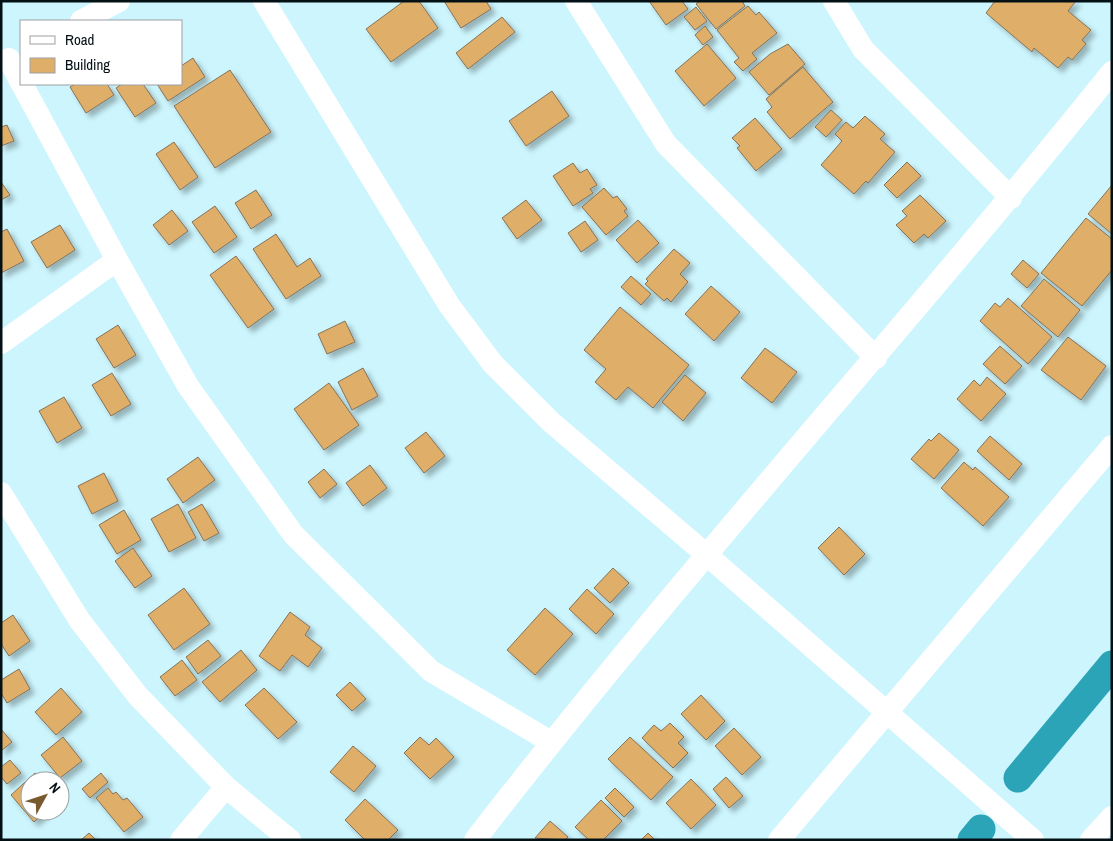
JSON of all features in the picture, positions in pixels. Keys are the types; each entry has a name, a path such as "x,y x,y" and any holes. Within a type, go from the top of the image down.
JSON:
{"street":[{"path":"83,20 119,1"},
{"path":"264,1 448,305 492,364 551,422 708,556 1033,840"},
{"path":"576,1 666,144 876,358"},
{"path":"834,1 863,49 1011,198"},
{"path":"10,59 20,79"},
{"path":"475,840 550,742 1011,198 1112,72"},
{"path":"23,85 117,260 188,386 293,534 431,671 550,742"},
{"path":"1,343 117,260"},
{"path":"779,840 1112,446"},
{"path":"1,493 80,621 138,696 226,787 290,840"},
{"path":"181,840 226,787"},
{"path":"1092,840 1112,817"}],"building":[{"path":"404,1 419,1 438,28 391,62 366,29"},
{"path":"444,1 486,1 491,9 461,28"},
{"path":"649,1 682,1 688,9 666,25"},
{"path":"700,1 742,1 745,6 716,29 696,4"},
{"path":"995,1 1076,1 1068,11 1091,30 1082,40 1086,44 1072,60 1068,57 1058,68 1034,48 1032,52 986,13"},
{"path":"748,6 756,15 759,12 777,33 752,53 757,59 743,71 734,62 739,58 717,30"},
{"path":"696,7 707,21 695,30 684,17"},
{"path":"502,17 515,32 468,69 456,53"},
{"path":"705,26 713,37 703,45 695,35"},
{"path":"707,44 736,78 704,106 675,71"},
{"path":"788,44 805,64 769,95 749,72 770,54"},
{"path":"193,58 205,77 168,101 158,85 182,85 182,65"},
{"path":"803,67 833,102 790,139 767,112 772,107 766,99"},
{"path":"230,70 271,132 215,168 174,106"},
{"path":"73,85 108,85 114,95 86,113 70,87"},
{"path":"120,85 144,85 156,103 135,117 116,88"},
{"path":"552,91 569,116 526,146 509,121"},
{"path":"831,110 842,120 826,137 815,127"},
{"path":"865,116 885,134 880,139 895,152 868,183 866,181 854,194 821,165 842,141 835,134 846,122 853,128"},
{"path":"755,118 782,149 756,171 737,148 740,146 732,138"},
{"path":"7,125 14,141 1,146 1,127"},
{"path":"174,142 198,177 180,190 156,154"},
{"path":"907,162 921,176 897,198 884,185"},
{"path":"573,163 580,173 587,169 597,185 590,189 593,193 573,206 553,176"},
{"path":"1,182 10,195 1,200"},
{"path":"1112,185 1112,234 1088,214"},
{"path":"604,188 613,198 617,196 627,209 624,211 628,216 606,235 582,207"},
{"path":"256,190 272,215 251,229 235,203"},
{"path":"920,195 946,221 928,238 924,234 914,243 896,225 907,216 902,211"},
{"path":"526,200 542,220 517,239 502,218"},
{"path":"215,206 237,237 214,253 192,222"},
{"path":"172,210 188,231 169,245 153,225"},
{"path":"1086,218 1112,239 1112,270 1082,306 1041,273"},
{"path":"638,220 659,243 637,263 616,240"},
{"path":"585,221 598,240 581,252 568,233"},
{"path":"60,225 75,250 47,268 31,242"},
{"path":"7,229 24,261 1,273 1,232"},
{"path":"276,234 297,267 310,258 321,276 286,299 253,249"},
{"path":"674,249 690,263 680,274 688,282 671,302 667,298 664,301 645,284 648,281 646,279"},
{"path":"236,256 274,309 248,328 210,275"},
{"path":"1023,260 1039,274 1027,288 1011,274"},
{"path":"631,276 651,294 641,305 621,287"},
{"path":"1044,279 1080,310 1058,337 1021,306"},
{"path":"711,286 740,312 714,341 685,314"},
{"path":"1008,298 1052,337 1028,364 980,321 995,303 1000,307"},
{"path":"620,307 689,365 653,408 628,387 616,400 595,382 606,369 584,350"},
{"path":"345,321 355,342 327,354 318,334"},
{"path":"118,325 136,355 114,368 96,339"},
{"path":"1068,337 1106,366 1081,400 1041,370"},
{"path":"1000,346 1022,366 1005,384 983,364"},
{"path":"765,348 797,372 772,403 741,378"},
{"path":"363,368 378,396 352,410 338,382"},
{"path":"112,373 131,404 111,416 92,385"},
{"path":"685,375 706,393 683,421 662,402"},
{"path":"987,377 1006,394 981,421 957,399 974,380 980,386"},
{"path":"329,383 359,425 324,450 294,409"},
{"path":"64,397 82,428 57,443 39,411"},
{"path":"426,432 445,456 424,473 405,448"},
{"path":"939,433 959,450 934,479 911,459 929,439 931,441"},
{"path":"990,436 1022,464 1009,480 977,451"},
{"path":"198,457 215,480 183,503 167,479"},
{"path":"964,462 973,470 975,467 1009,497 983,526 941,488"},
{"path":"370,465 387,488 363,506 346,483"},
{"path":"324,469 337,484 320,498 308,482"},
{"path":"104,473 118,501 92,514 78,486"},
{"path":"178,504 196,538 169,552 151,519"},
{"path":"202,504 219,533 204,541 188,512"},
{"path":"124,510 141,540 117,554 99,525"},
{"path":"839,527 865,554 844,575 818,548"},
{"path":"133,548 152,576 135,588 115,561"},
{"path":"613,568 629,583 610,603 594,588"},
{"path":"184,588 210,624 174,650 148,615"},
{"path":"587,589 614,614 596,634 569,609"},
{"path":"545,608 573,634 535,675 507,650"},
{"path":"290,612 310,627 305,635 322,648 308,667 292,655 280,671 259,656"},
{"path":"13,615 30,641 9,656 1,644 1,623"},
{"path":"208,640 221,656 198,674 186,657"},
{"path":"241,650 257,670 220,702 202,682"},
{"path":"182,660 197,680 175,696 160,677"},
{"path":"19,669 30,689 7,703 1,693 1,680"},
{"path":"350,682 366,699 352,711 336,695"},
{"path":"61,688 82,712 56,735 35,712"},
{"path":"264,688 297,722 278,739 245,705"},
{"path":"701,695 725,721 706,740 681,714"},
{"path":"670,723 684,737 678,743 688,753 673,768 642,738 654,725 661,731"},
{"path":"734,728 761,757 742,775 715,746"},
{"path":"1,729 12,742 1,751"},
{"path":"63,737 82,761 69,771 54,771 41,755"},
{"path":"420,737 429,745 436,738 454,757 430,779 404,753"},
{"path":"630,737 673,777 651,800 608,759"},
{"path":"353,746 376,766 354,792 330,772"},
{"path":"10,760 20,774 7,784 1,777 1,767"},
{"path":"101,773 108,782 90,798 82,789"},
{"path":"726,777 743,796 729,808 713,789"},
{"path":"691,779 716,805 691,829 666,803"},
{"path":"20,787 20,806 11,795"},
{"path":"108,788 113,794 116,792 123,800 127,798 143,817 124,832 96,798"},
{"path":"615,788 634,807 624,817 605,798"},
{"path":"365,799 398,830 388,840 365,840 345,820"},
{"path":"601,800 622,821 603,840 589,840 575,827"},
{"path":"550,821 568,837 565,840 535,838"},
{"path":"89,833 96,840 81,840"},
{"path":"648,833 655,840 641,840"}],"waterway":[{"path":"1018,778 1112,665"},
{"path":"972,840 981,829"}]}
